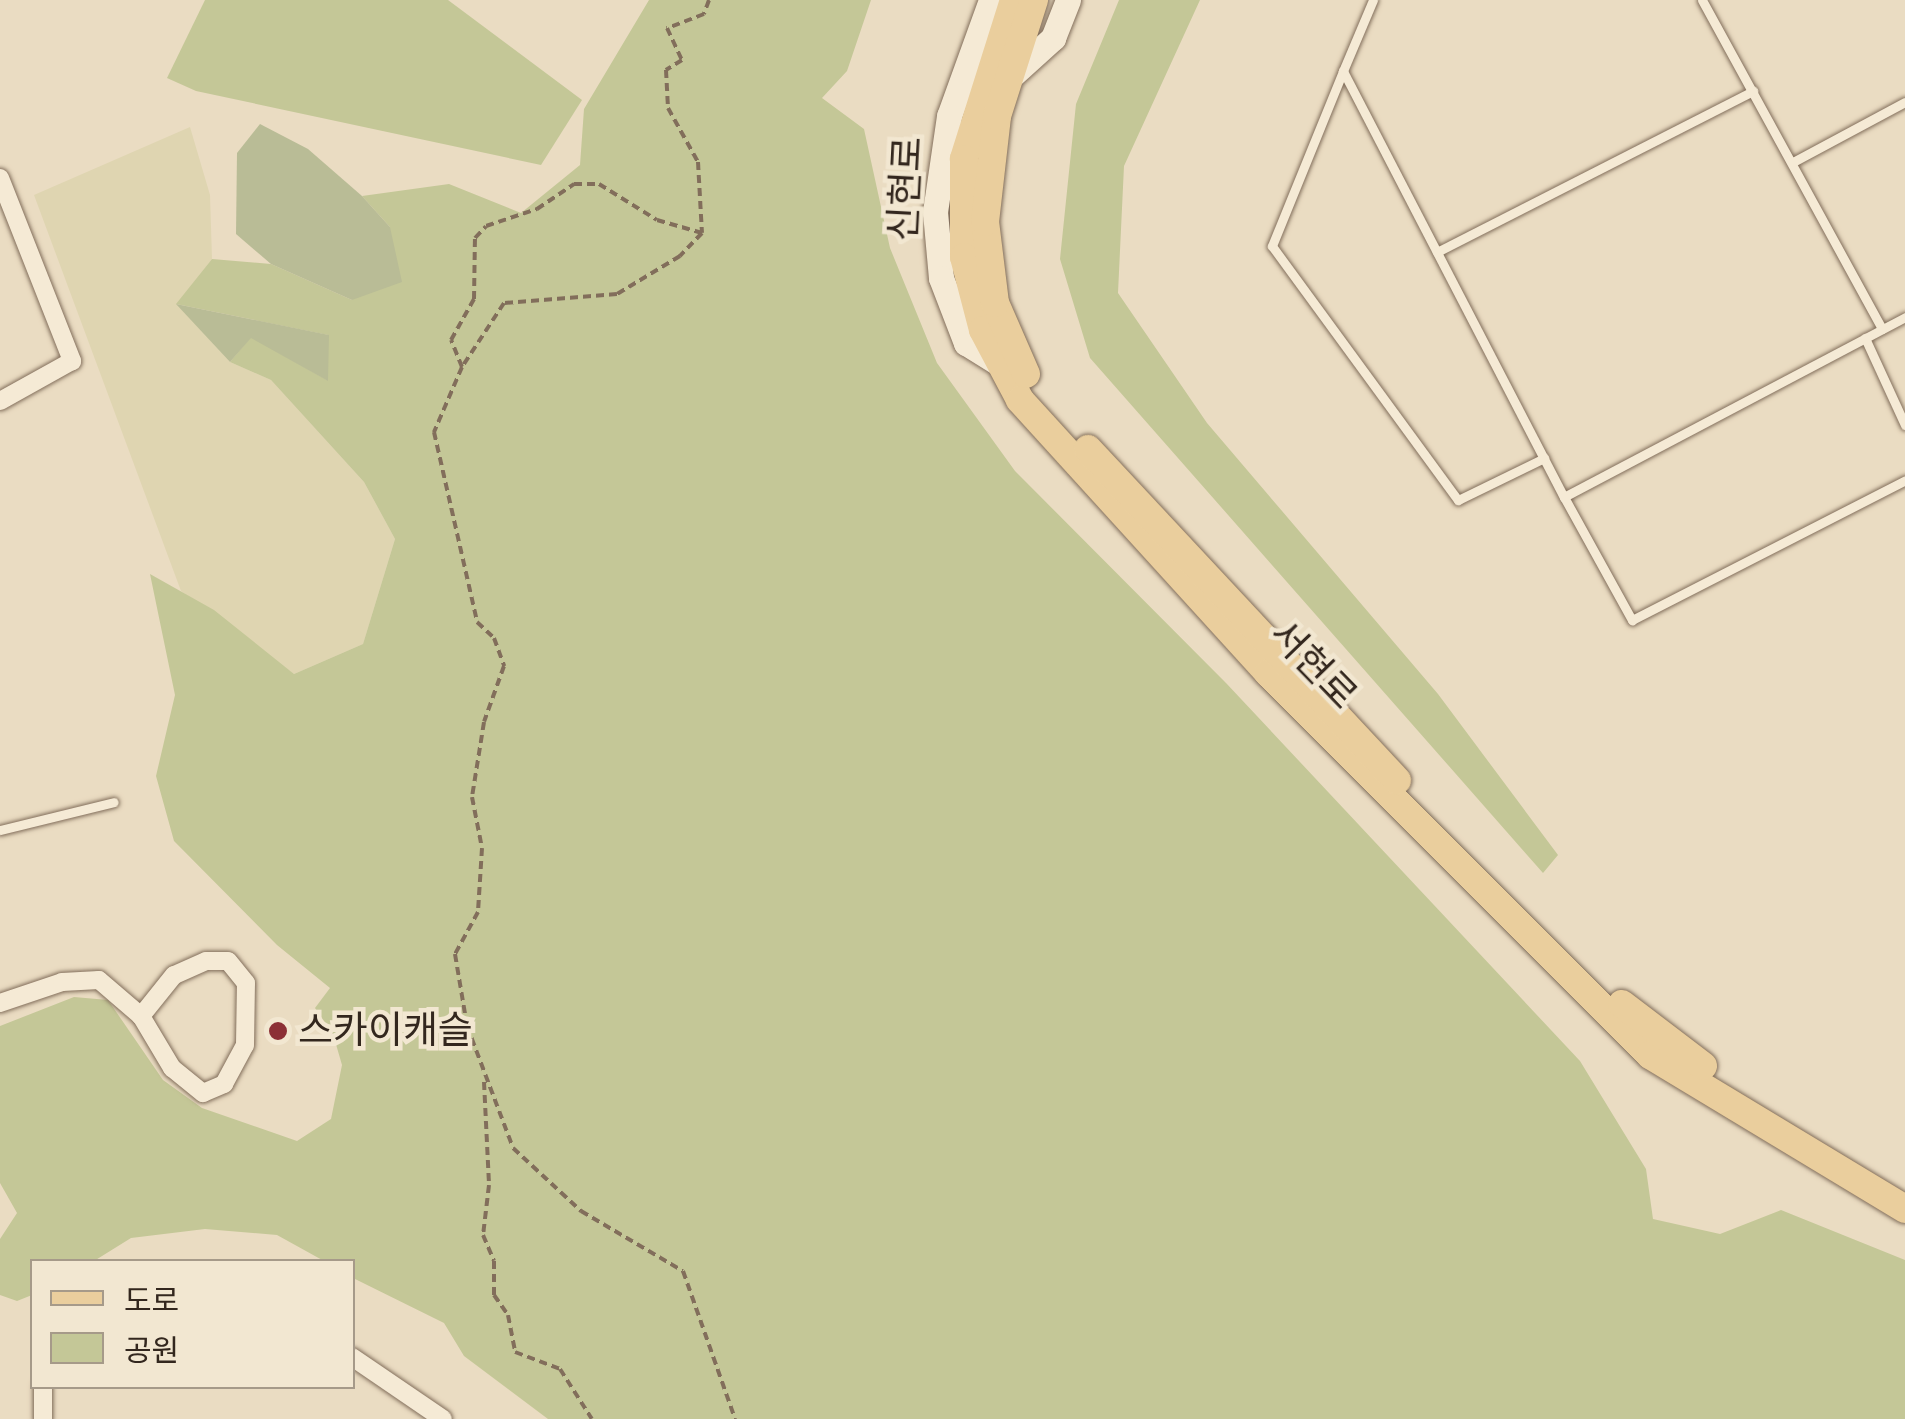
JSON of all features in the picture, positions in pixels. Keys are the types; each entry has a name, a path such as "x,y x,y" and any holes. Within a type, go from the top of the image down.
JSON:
{"main road":[{"name":"신현로","path":"991,0 948,116 935,212 941,278 966,343 1003,366"},
{"name":"서현로","path":"1014,0 964,159 964,256 984,330 1044,427 1268,673 1650,1054 1905,1209"},
{"name":"서현로","path":"1034,0 986,179 986,261 995,304 1030,384 1482,872 1600,986 1672,1045 1905,1188"},
{"path":"1011,76 1053,38 1068,0"}],"street":[{"path":"0,178 72,361 0,401"},
{"path":"0,1004 62,982 99,980 142,1016 172,1068 203,1093 224,1084 245,1045 246,983 228,961 206,961 174,976 142,1016"},
{"path":"355,1359 443,1419"},
{"path":"43,1389 43,1419"}],"lane":[{"path":"1373,0 1272,246 1458,500 1544,458"},
{"path":"1702,0 1882,330"},
{"path":"1343,71 1632,620 1905,480"},
{"path":"1437,252 1753,91"},
{"path":"1793,162 1905,102"},
{"path":"1564,497 1905,317"},
{"path":"1865,338 1905,425"},
{"path":"0,830 114,802"}],"path":[{"path":"709,0 704,14 667,28 682,60 666,70 668,108 698,162 702,233 680,256 617,294 504,303 462,367 434,432 477,622 494,638 504,666 484,722 472,797 482,848 478,912 455,954 467,1026 513,1148 580,1211 683,1271 735,1419"},
{"path":"462,367 451,340 474,298 475,238 486,226 537,209 574,184 599,184 657,220 702,233"},
{"path":"484,1078 489,1184 482,1235 494,1261 494,1294 508,1315 515,1352 560,1370 592,1419"}],"shaded area":[{"path":"190,127 210,195 212,259 177,304 230,362 271,380 364,482 395,539 363,644 294,674 181,591 34,195"}],"green space":[{"path":"205,0 448,0 582,100 541,165 196,91 167,78"},
{"path":"649,0 871,0 847,71 822,98 864,129 890,248 937,363 1015,471 1226,683 1580,1061 1646,1169 1653,1219 1720,1234 1781,1210 1905,1260 1905,1419 548,1419 464,1356 444,1323 355,1279 355,1259 320,1259 277,1235 205,1229 131,1238 97,1259 30,1259 30,1296 17,1301 0,1295 0,1239 17,1213 0,1183 0,1026 74,997 108,1000 163,1080 202,1108 297,1141 331,1119 342,1065 333,1034 315,1008 330,988 277,945 174,841 156,776 175,695 150,574 214,610 294,674 363,644 395,539 364,482 271,380 230,362 251,337 327,380 328,335 176,304 212,259 271,264 352,300 390,227 362,196 449,184 521,213 580,165 584,109"},
{"path":"1119,0 1200,0 1124,166 1118,293 1207,423 1438,694 1558,855 1543,873 1090,358 1060,259 1076,104"},
{"path":"260,124 308,149 362,196 390,227 402,282 352,300 271,264 236,234 237,153"},
{"path":"176,304 329,335 328,381 251,338 230,362"}],"place":[{"name":"스카이캐슬","path":"278,1031"}]}
